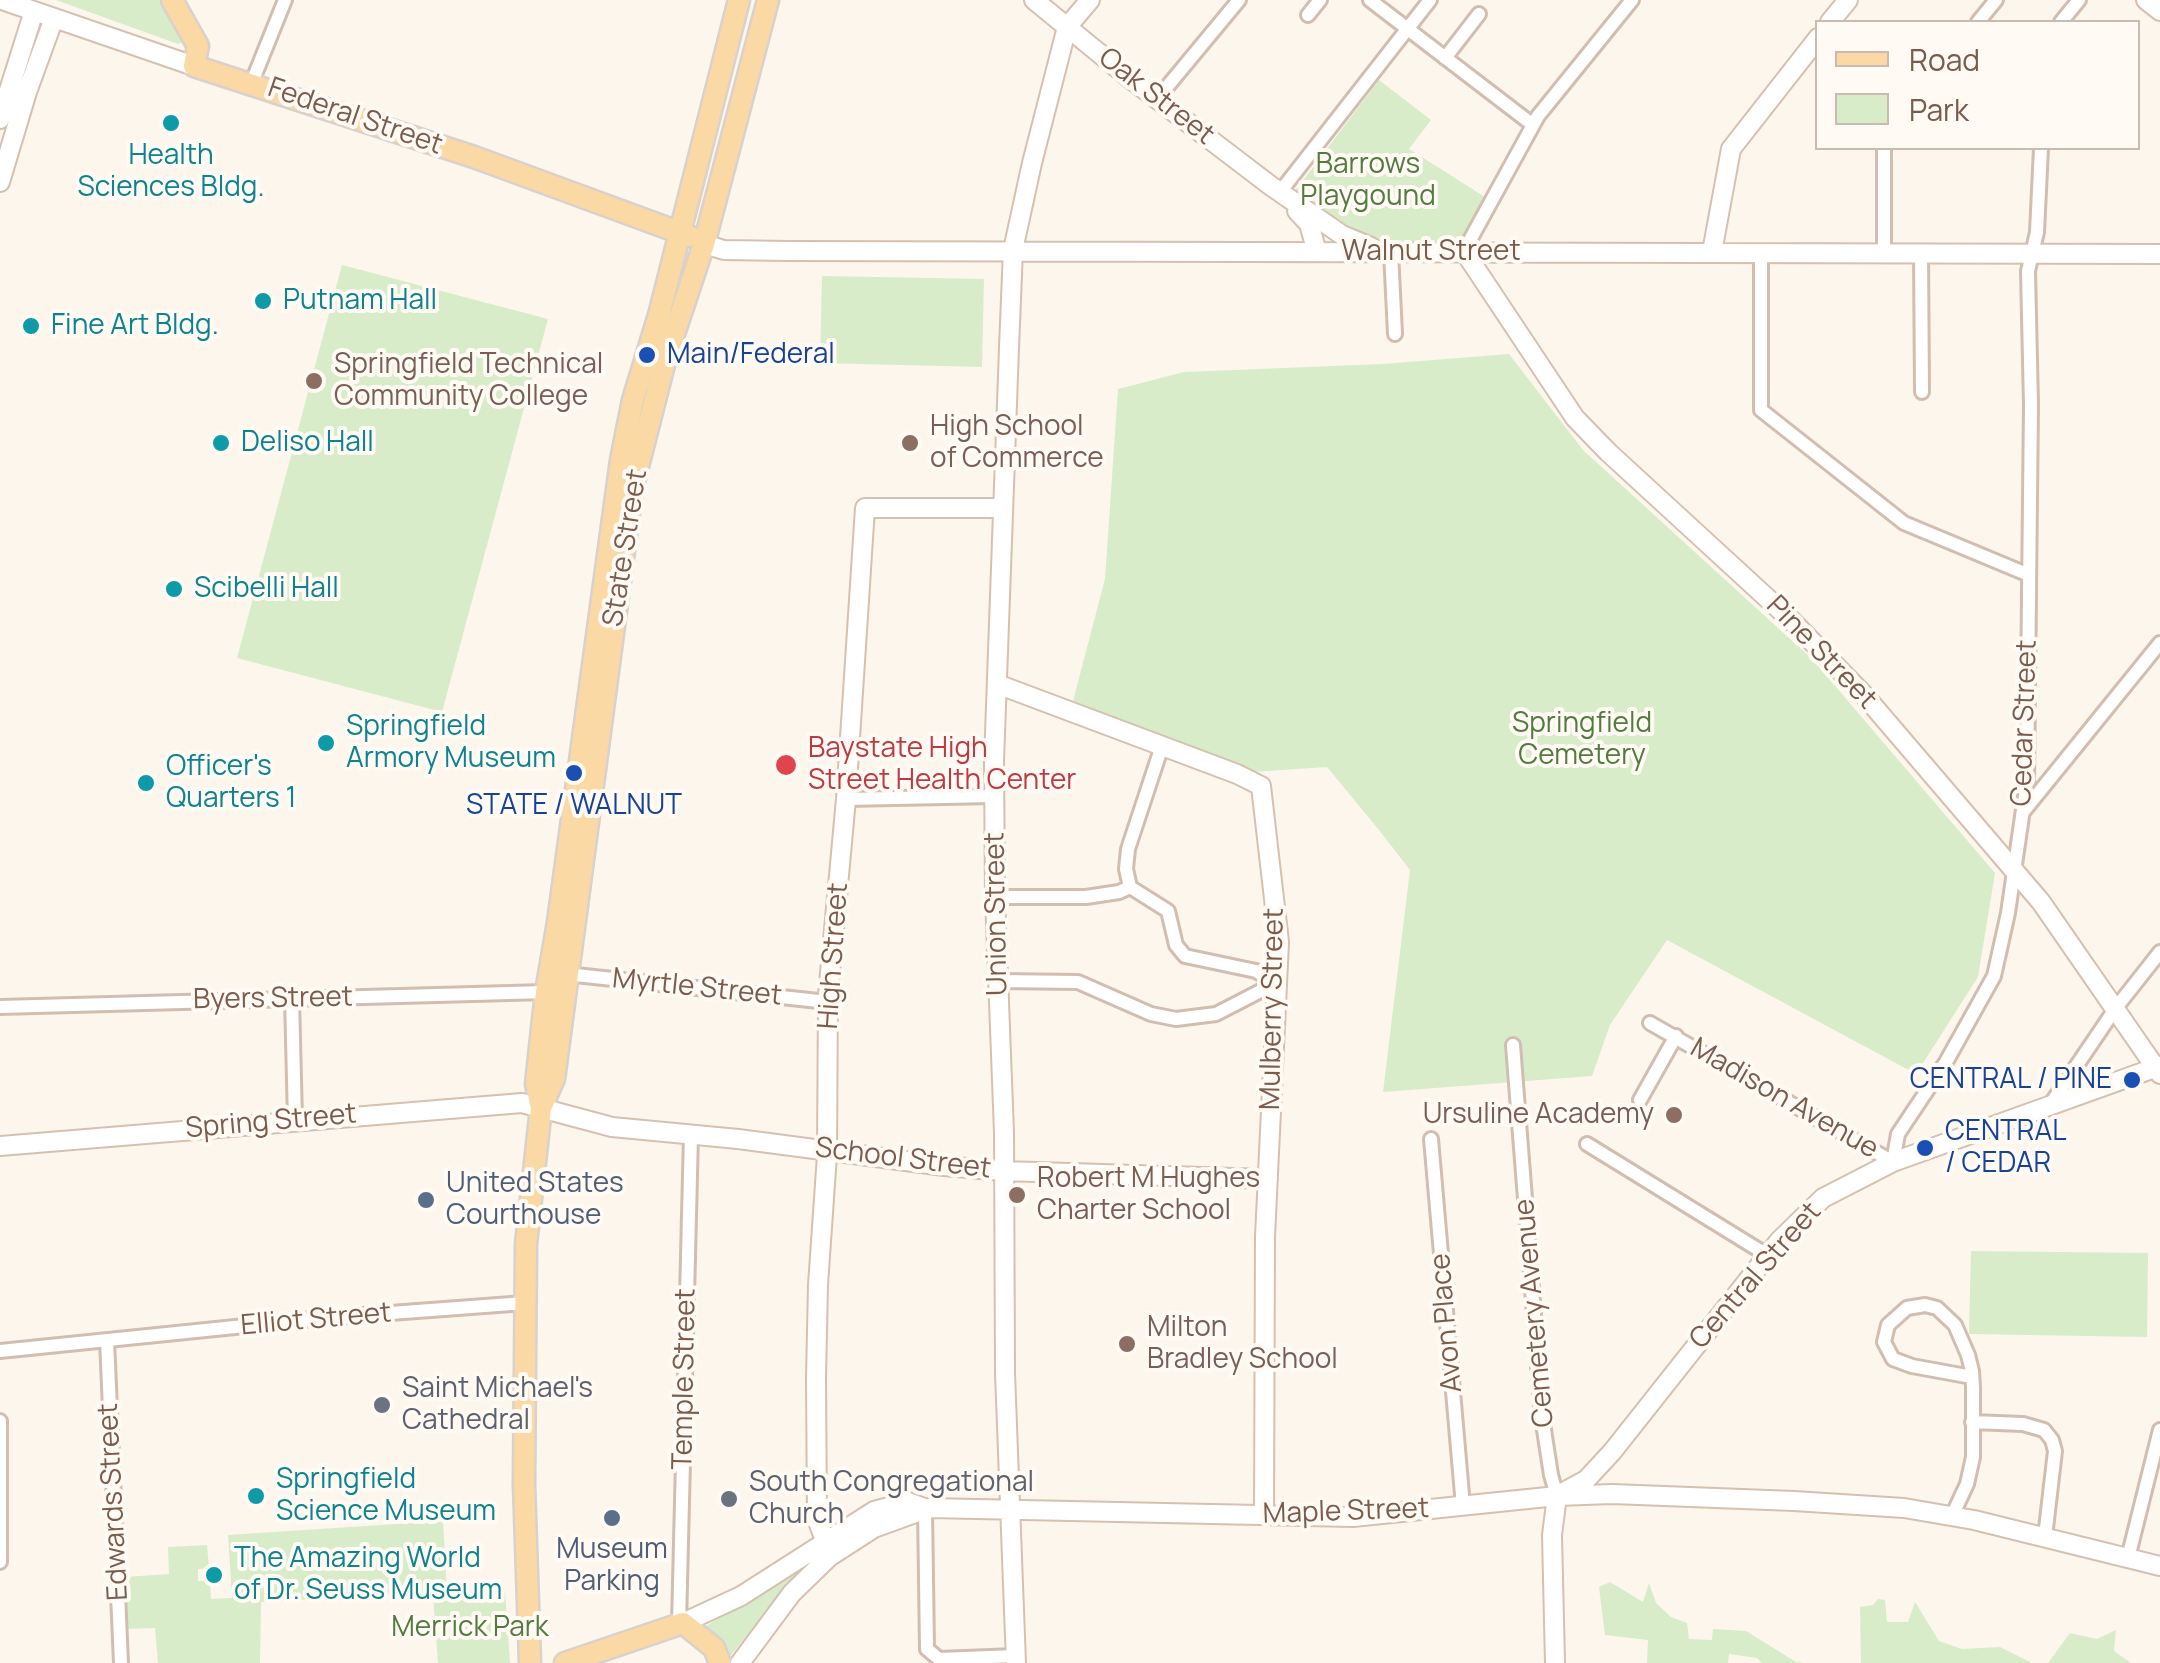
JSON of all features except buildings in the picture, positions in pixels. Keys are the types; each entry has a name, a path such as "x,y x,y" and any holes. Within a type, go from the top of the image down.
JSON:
{"main road":[{"name":"Federal Street","path":"2,0 678,230 704,244"},
{"path":"172,0 198,46 194,66"},
{"name":"State Street","path":"542,1108 536,1084 546,992 606,554 643,403 678,230 738,0"},
{"name":"State Street","path":"530,1663 524,1496 525,1302 528,1215 542,1108 554,1080 643,403 704,244 768,0"},
{"name":"Oak Street","path":"1034,0 1280,192 1353,242 1391,252"},
{"name":"Union Street","path":"1016,1660 1005,1373 1004,1132 994,896 1013,250 1068,27 1090,0"},
{"path":"1832,20 1848,0"},
{"path":"2146,0 2160,11"},
{"path":"0,119 34,11"},
{"path":"0,182 54,18"},
{"path":"731,32 758,38"},
{"path":"1712,252 1731,149 1815,42"},
{"name":"Oak Street","path":"1280,192 1309,224 1317,252"},
{"name":"Walnut Street","path":"704,244 730,250 2160,254"},
{"name":"Pine Street","path":"1464,251 1551,384 1589,433 1827,655 2014,869 2159,1069"},
{"name":"High Street","path":"825,1540 817,1520 816,1378 827,1151 828,1002 865,508 1003,508"},
{"name":"Mulberry Street","path":"998,684 1261,786 1278,918 1268,1179 1264,1515"},
{"name":"Central Street","path":"1557,1496 1586,1480 1612,1452 1767,1255 1814,1204 1893,1162 2159,1069"},
{"name":"Spring Street","path":"0,1146 496,1104 522,1103 542,1108"},
{"name":"School Street","path":"542,1108 612,1128 1003,1171 1268,1179"},
{"path":"1555,1663 1552,1535 1557,1496"},
{"name":"Maple Street","path":"565,1663 681,1624 741,1596 864,1516 908,1502 925,1508 1371,1517 1557,1496 1794,1500 1904,1508 1952,1516 2160,1566"},
{"path":"740,1663 792,1593 828,1557 874,1528 925,1508"},
{"path":"681,1624 714,1648 720,1663"}],"street":[{"path":"252,82 285,0"},
{"path":"1157,99 1239,0"},
{"path":"1308,15 1320,0"},
{"path":"1370,0 1532,125"},
{"path":"1280,192 1430,0"},
{"path":"1464,251 1532,125 1632,0"},
{"path":"1980,20 1996,0"},
{"path":"2063,20 2079,0"},
{"path":"1445,58 1479,14"},
{"path":"1884,150 1884,253"},
{"name":"Cedar Street","path":"1893,1162 1898,1134 1946,1062 1994,976 2014,869 2026,782 2030,575 2028,271 2037,232 2041,150"},
{"path":"1391,252 1394,334"},
{"path":"1760,253 1761,410 1904,523 2030,575"},
{"path":"1921,253 1922,392"},
{"path":"2022,813 2160,643"},
{"path":"1162,746 1128,849 1126,869 1130,887 1168,910 1176,945 1186,956 1256,971 1276,983"},
{"path":"846,799 994,796"},
{"path":"994,896 1086,897 1130,887"},
{"path":"2048,1107 2114,1008 2160,952"},
{"name":"Myrtle Street","path":"566,974 828,1002"},
{"path":"998,981 1083,983 1151,1014 1176,1019 1216,1014 1276,983"},
{"name":"Byers Street","path":"0,1007 546,992"},
{"path":"292,998 295,1121"},
{"name":"Madison Avenue","path":"1650,1023 1893,1162"},
{"name":"Madison Avenue","path":"1640,1100 1676,1036"},
{"name":"Cemetery Avenue","path":"1513,1045 1542,1417 1557,1496"},
{"name":"Temple Street","path":"681,1624 691,1134"},
{"name":"Avon Place","path":"1430,1139 1462,1506"},
{"path":"1587,1144 1767,1255"},
{"name":"Elliot Street","path":"0,1351 525,1302"},
{"path":"1952,1516 1972,1466 1972,1377 1959,1332 1943,1311 1925,1305 1898,1314 1888,1325 1884,1346 1896,1361 1972,1377"},
{"name":"Edwards Street","path":"107,1340 121,1663"},
{"path":"0,1421 0,1562"},
{"path":"1972,1422 2023,1424 2044,1430 2056,1451 2045,1537"},
{"path":"2128,1558 2160,1430"},
{"path":"925,1508 926,1649 939,1659 1016,1660"}],"green space":[{"path":"56,0 159,0 183,42 178,44"},
{"name":"Barrows Playgound","path":"1379,80 1431,120 1409,149 1485,197 1461,243 1374,242 1356,236 1295,191"},
{"path":"342,265 548,319 442,712 237,658"},
{"path":"822,276 984,279 982,367 820,363"},
{"name":"Springfield Cemetery","path":"1509,354 1583,450 1812,659 1995,873 1978,977 1916,1074 1667,940 1610,1025 1592,1076 1383,1092 1410,870 1379,830 1327,767 1253,772 1073,701 1105,579 1118,389 1184,372 1383,364"},
{"path":"1971,1251 2148,1253 2147,1337 1969,1334"},
{"path":"443,1521 447,1592 261,1602 260,1663 158,1663 155,1628 127,1629 125,1577 169,1574 168,1547 207,1545 209,1568 198,1569 198,1581 210,1581 211,1599 232,1598 228,1535"},
{"path":"813,1560 769,1608 726,1661 703,1628"},
{"path":"1610,1582 1643,1602 1649,1583 1656,1603 1671,1617 1687,1623 1689,1639 1712,1640 1713,1629 1746,1631 1803,1663 1762,1663 1757,1658 1729,1654 1728,1663 1647,1663 1648,1640 1605,1635 1599,1587"},
{"name":"Merrick Park","path":"505,1591 510,1663 438,1663 433,1596"},
{"path":"1878,1599 1885,1600 1887,1622 1908,1622 1915,1602 1939,1641 1962,1649 2000,1647 2032,1663 1861,1663 1860,1607 1873,1605"},
{"path":"2116,1630 2114,1651 2131,1663 2048,1663 2070,1633 2097,1639"}],"place":[{"name":"Health Sciences Bldg.","path":"171,123"},
{"name":"Putnam Hall","path":"263,301"},
{"name":"Fine Art Bldg.","path":"31,326"},
{"name":"Main/Federal","path":"647,355"},
{"name":"Springfield Technical Community College","path":"314,381"},
{"name":"Deliso Hall","path":"221,443"},
{"name":"High School of Commerce","path":"910,443"},
{"name":"Scibelli Hall","path":"174,589"},
{"name":"Springfield Armory Museum","path":"326,743"},
{"name":"Baystate High Street Health Center","path":"786,765"},
{"name":"STATE / WALNUT","path":"574,773"},
{"name":"Officer's Quarters 1","path":"146,783"},
{"name":"CENTRAL / PINE","path":"2132,1080"},
{"name":"Ursuline Academy","path":"1674,1115"},
{"name":"CENTRAL / CEDAR","path":"1925,1148"},
{"name":"Robert M Hughes Charter School","path":"1017,1195"},
{"name":"United States Courthouse","path":"426,1200"},
{"name":"Milton Bradley School","path":"1127,1344"},
{"name":"Saint Michael's Cathedral","path":"382,1405"},
{"name":"Springfield Science Museum","path":"256,1496"},
{"name":"South Congregational Church","path":"729,1499"},
{"name":"Museum Parking","path":"612,1518"},
{"name":"The Amazing World of Dr. Seuss Museum","path":"214,1575"}]}
